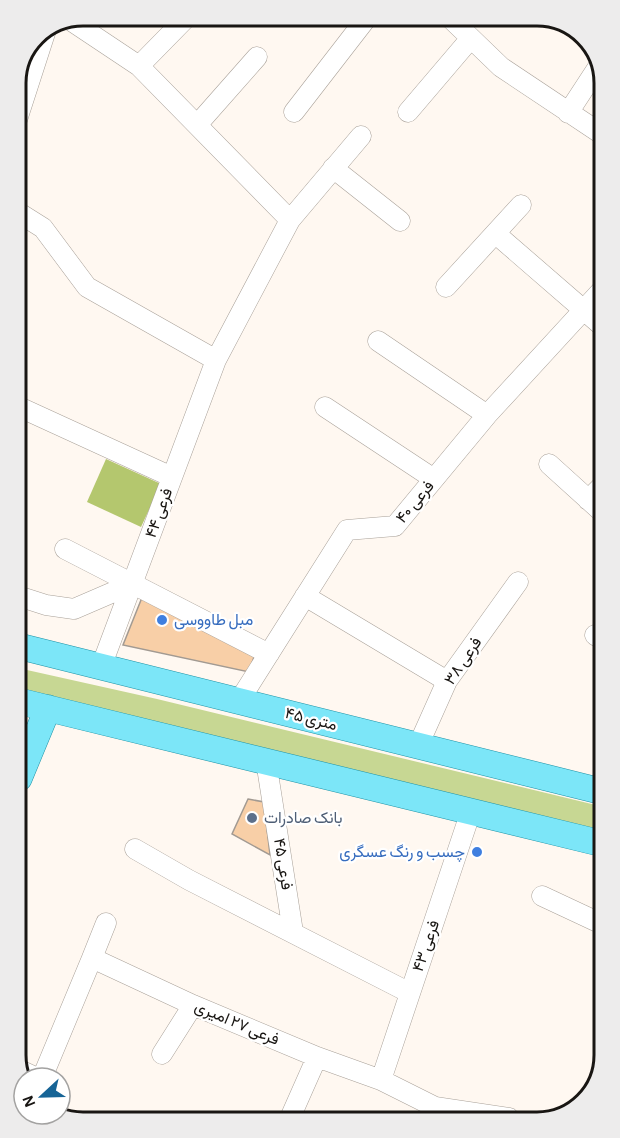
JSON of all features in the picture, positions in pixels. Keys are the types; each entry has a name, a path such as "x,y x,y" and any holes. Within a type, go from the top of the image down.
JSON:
{"main road":[{"name":"۴۵ متری","path":"26,648 594,790"},
{"path":"26,703 594,842"},
{"path":"26,747 48,708"}],"street":[{"path":"79,26 139,66 290,220"},
{"path":"139,66 178,26"},
{"path":"294,112 360,26"},
{"path":"460,26 501,67 594,129"},
{"path":"408,112 471,38"},
{"path":"26,92 42,42"},
{"path":"197,125 257,57"},
{"path":"568,112 593,74"},
{"name":"فرعی ۴۴","path":"101,667 216,360 290,220 361,136"},
{"path":"333,168 400,221"},
{"path":"446,287 521,205"},
{"path":"26,217 43,228 87,287 216,360"},
{"path":"496,234 594,319"},
{"name":"فرعی ۴۰","path":"239,701 347,530 395,526 487,415 594,298"},
{"path":"378,341 487,415"},
{"path":"325,407 434,479"},
{"path":"26,410 172,477"},
{"path":"549,464 594,497"},
{"path":"64,549 269,654"},
{"name":"فرعی ۳۸","path":"418,746 447,681 518,582"},
{"path":"26,599 46,605 74,609 132,584"},
{"path":"305,597 447,681"},
{"name":"فرعی ۴۵","path":"266,762 293,932"},
{"name":"فرعی ۴۳","path":"381,1080 471,812"},
{"path":"135,849 189,880 410,993"},
{"path":"542,896 594,920"},
{"path":"44,1066 106,923"},
{"name":"فرعی ۲۷ امیری","path":"92,958 193,1005 317,1057 381,1080 435,1107 469,1112"},
{"path":"162,1054 193,1005"},
{"path":"293,1112 317,1057"}],"green space":[{"path":"106,459 161,484 141,527 87,502"},
{"path":"26,670 157,699 594,805 594,830 26,690"}],"building":[{"name":"مبل طاووسی","path":"143,595 255,654 249,672 123,645"},
{"name":"بانک صادرات","path":"248,799 264,802 270,855 232,834"}],"place":[{"name":"مبل طاووسی","path":"162,620"},
{"name":"بانک صادرات","path":"252,818"},
{"name":"چسب و رنگ عسگری","path":"477,852"}]}
